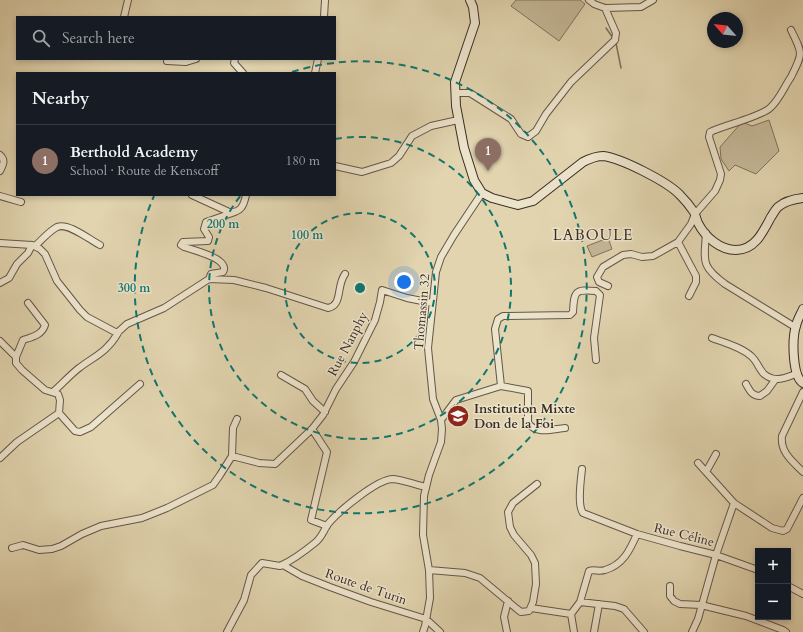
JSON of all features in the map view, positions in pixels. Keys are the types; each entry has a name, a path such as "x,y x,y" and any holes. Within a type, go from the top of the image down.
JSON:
{"main road":[{"path":"470,0 473,7 475,23 455,82 455,93 458,120 464,148 474,180 482,193 492,198 518,205 533,202 583,162 601,156 616,159 668,185 680,194 712,241 722,247 735,250 746,249 757,241 776,208 794,199 803,198"},
{"path":"803,309 795,327 794,359 796,374 803,383"}],"street":[{"path":"124,16 128,0"},
{"path":"324,16 325,0"},
{"path":"590,0 594,4 604,8 640,6 653,0"},
{"path":"455,93 470,93 511,119 521,134 528,137 530,136 536,131 546,114 571,82 615,40 616,33 604,8"},
{"path":"608,286 599,282 597,277 603,267 623,254 631,254 642,257 653,256 678,242 691,224 695,214 715,191 721,174 709,137 710,132 721,126 755,115 770,108 782,93 794,71 801,62 802,48 791,30"},
{"path":"167,61 186,62 193,60"},
{"path":"235,60 234,63 242,72"},
{"path":"315,72 318,60"},
{"path":"794,71 803,67"},
{"path":"336,166 362,172 391,163 399,156 412,136 431,126 458,120"},
{"path":"0,155 4,163 0,171"},
{"name":"Thomassin 32","path":"423,632 430,598 429,570 423,535 424,496 435,455 441,442 442,428 441,420 433,399 428,348 436,272 441,257 482,193"},
{"path":"0,196 21,202"},
{"path":"194,196 229,212 235,212"},
{"path":"54,391 78,368 103,352 127,324 164,308 209,278 211,274 223,272 225,269 224,266 215,258 184,247 182,244 183,242 208,241 209,238 204,230 206,222 240,210 243,206 246,196"},
{"path":"0,283 9,278 17,264 28,253 33,245 54,229 62,226 69,228 100,245"},
{"path":"706,233 704,259 708,269 714,276 795,327"},
{"path":"678,242 696,276 696,282 689,296"},
{"path":"0,243 33,245 45,254 57,281 80,310 87,317 118,333"},
{"path":"209,278 234,280 254,285 328,308 332,307 337,302 340,283 345,274"},
{"path":"501,386 495,329 498,319 503,316 570,315 573,312 574,299 577,292 582,289 596,291 600,295 594,338 596,360"},
{"name":"Rue Nanphy","path":"232,456 259,463 275,464 312,429 325,412 336,389 354,362 375,320 382,290 406,298 432,303"},
{"path":"28,303 45,325 43,331 36,336 23,340 16,357 16,363 45,390 54,391 58,394 60,400 59,413 75,431 80,432 91,427 140,384"},
{"path":"712,338 731,345 752,356 764,374 775,380 796,374"},
{"path":"0,341 16,357"},
{"path":"281,375 305,389 313,401 325,412"},
{"path":"746,384 752,394 755,396 760,396 767,391 775,380"},
{"path":"441,420 456,400 501,386 528,390 528,423 531,427 541,430 565,428"},
{"path":"803,392 782,436 781,444 786,454 803,472"},
{"path":"0,458 17,442 59,413"},
{"path":"12,548 23,545 39,550 52,549 100,526 142,518 167,508 213,485 232,456 233,428 237,418"},
{"path":"312,429 327,452 310,520 327,526"},
{"path":"706,472 716,454"},
{"path":"698,463 734,503 772,528 784,531 787,530 803,498"},
{"path":"582,468 581,511 587,515 637,534"},
{"path":"227,632 244,600 251,575 262,563 280,566 283,565 317,541 327,526 346,506 383,482 392,479 426,487"},
{"path":"429,570 465,573 480,578 521,612 529,611 533,602 537,578 535,563 531,555 514,535 510,527 508,512 512,503 537,484"},
{"path":"692,632 734,503"},
{"name":"Rue Céline","path":"571,614 580,602 589,571 603,571 618,565 625,558 637,534 716,555 755,569"},
{"name":"Route de Turin","path":"283,565 302,576 330,587 371,602 426,619 440,632"},
{"path":"670,586 670,596 674,601 680,604 701,605 746,616 786,632"},
{"path":"791,588 803,594"},
{"path":"507,632 504,617 508,601"},
{"path":"580,602 624,609 644,632"},
{"path":"594,632 599,604"},
{"path":"531,608 571,614 574,632"}],"shaded area":[{"path":"516,0 580,0 585,4 559,41 511,6"},
{"path":"769,120 779,151 756,174 735,165 729,171 721,159 720,147 742,122 752,126"},
{"path":"608,238 612,249 592,257 587,246"}],"waterway":[{"path":"606,28 613,38"},
{"path":"616,43 621,68"}],"place":[{"name":"Berthold Academy","path":"488,171"},
{"name":"Institution Mixte Don de la Foi","path":"458,416"}],"district":[{"name":"LABOULE","path":"593,235"}]}
